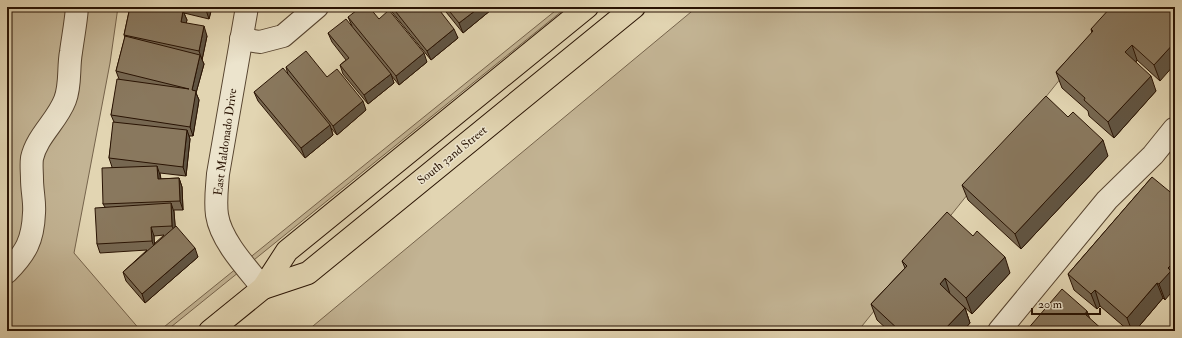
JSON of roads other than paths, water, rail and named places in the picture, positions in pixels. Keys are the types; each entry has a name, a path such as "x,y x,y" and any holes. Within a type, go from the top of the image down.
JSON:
{"main road":[{"name":"South 32nd Street","path":"210,331 263,288 287,251 587,7"},
{"name":"South 32nd Street","path":"263,288 308,273 634,7"}],"street":[{"path":"7,272 21,258 30,240 34,212 32,158 40,139 54,122 65,100 70,77 70,53 76,26 77,7"},
{"name":"East Maldonado Drive","path":"247,7 220,166 216,196 217,216 225,238 263,288"},
{"path":"241,39 260,42 283,36 317,7"},
{"path":"999,331 1107,200 1153,155 1175,128"}]}
